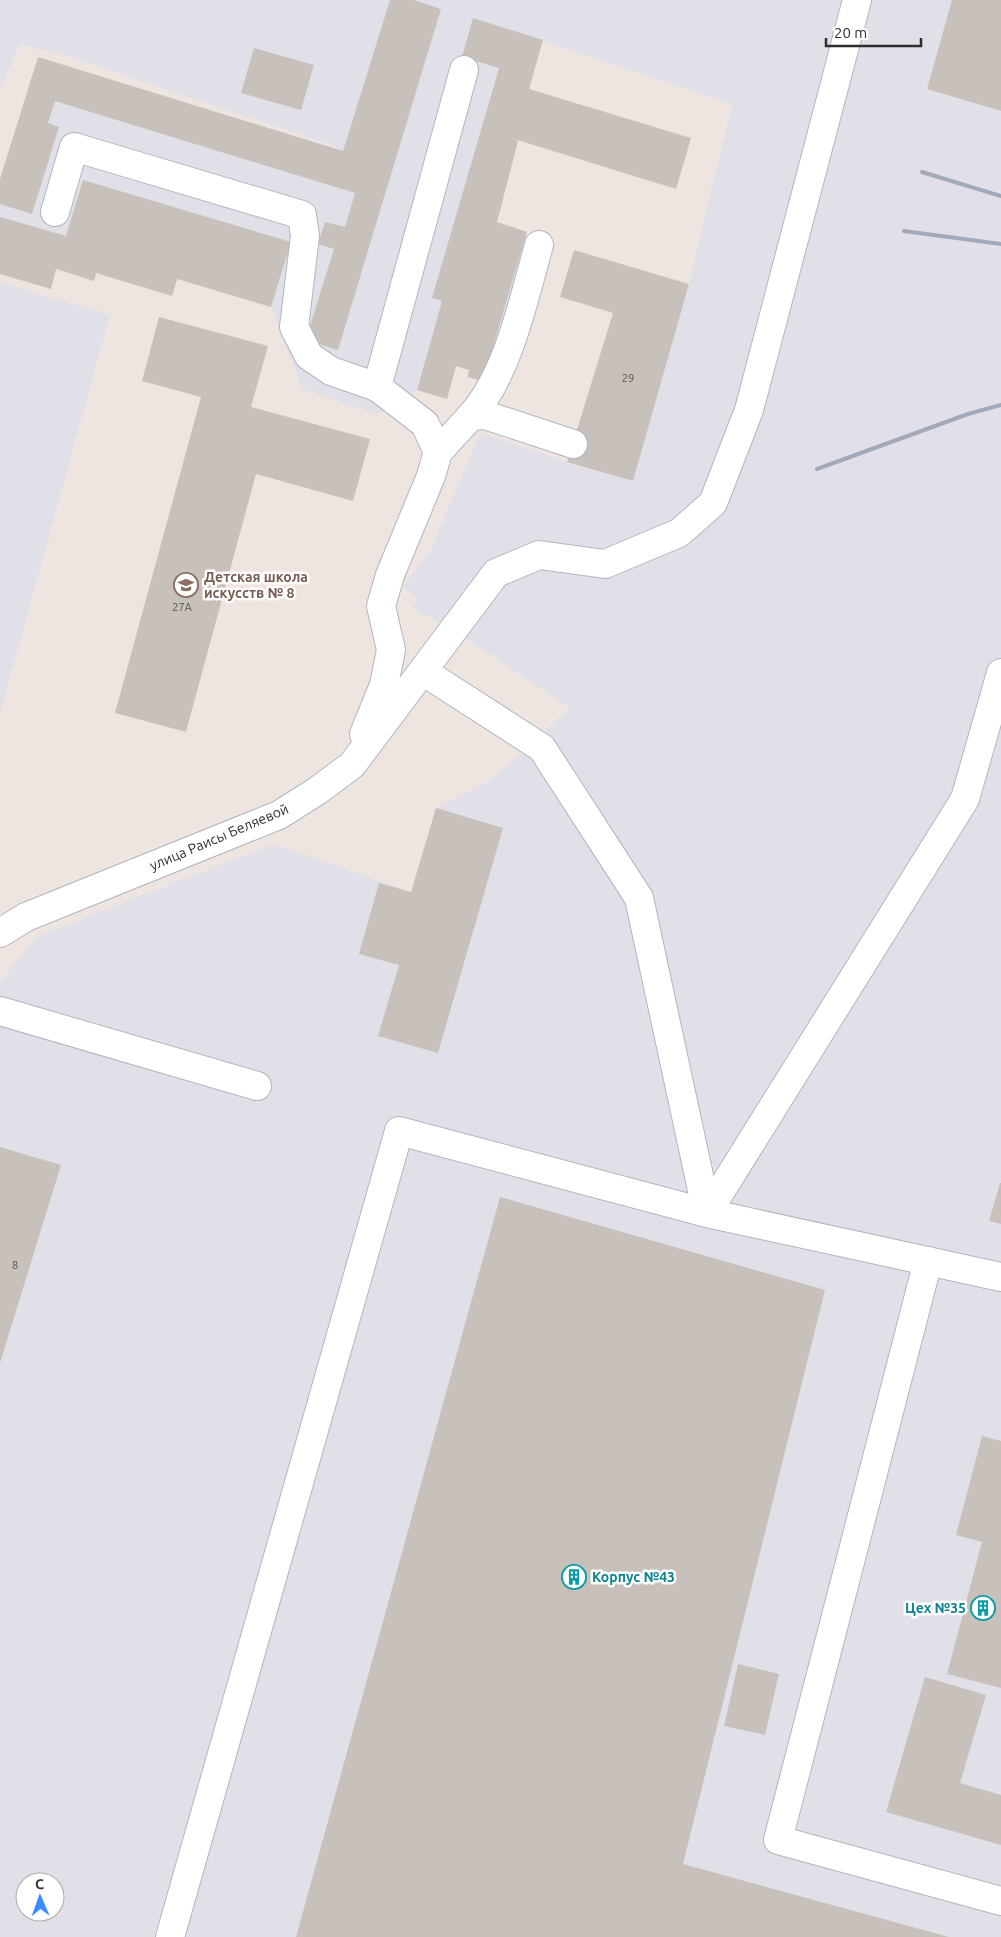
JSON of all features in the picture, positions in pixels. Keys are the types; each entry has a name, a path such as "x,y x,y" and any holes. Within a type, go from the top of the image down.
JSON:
{"street":[{"name":"улица Раисы Беляевой","path":"0,933 26,917 279,815 317,791 352,765 424,672 496,573 539,556 605,564 679,533 713,503 749,410 857,0"},
{"path":"376,387 464,70"},
{"path":"55,212 74,147 302,216 305,236 294,327 309,356 331,371 376,387 426,424 438,452"},
{"path":"352,765 384,685 391,650 380,606 396,559 431,476 438,452 484,402 509,346 539,245"},
{"path":"471,416 485,415 573,444"},
{"path":"424,672 542,748 640,898 707,1213"},
{"path":"707,1213 965,800 1001,673"},
{"path":"0,1011 257,1086"},
{"path":"170,1937 399,1131 707,1213 1001,1277"},
{"path":"928,1261 778,1840 1001,1900"}],"shaded area":[{"path":"0,0 1001,0 1001,1937 0,1937 0,982 36,937 273,844 411,892 436,808 491,780 570,708 452,630 412,608 418,599 403,587 430,551 480,433 567,462 633,481 689,284 732,104 510,30 481,128 518,141 497,222 527,232 526,235 552,244 521,350 483,381 468,377 469,370 456,367 447,399 417,390 400,405 377,414 302,389 271,307 178,279 172,296 97,273 94,281 57,269 51,289 0,274 0,179 38,57 336,149 337,147 59,54 20,44 0,90"},
{"path":"0,282 110,315 0,714"}],"building":[{"path":"390,0 414,0 441,9 338,350 312,342 309,329 334,249 318,244 325,222 345,227 355,193 55,101 48,123 59,127 32,214 0,204 0,179 38,57 343,151"},
{"path":"952,0 1001,0 1001,111 927,89"},
{"path":"473,18 543,40 529,89 691,138 676,189 511,138 518,141 497,222 527,232 483,381 468,377 469,370 456,366 447,399 417,390 442,301 432,298 499,68 462,57"},
{"path":"254,48 314,65 301,110 241,93"},
{"path":"83,180 291,242 271,307 177,279 172,296 96,273 94,281 56,269 51,289 0,274 0,217 66,236"},
{"path":"574,250 689,284 633,481 567,462 613,313 560,297"},
{"path":"159,317 268,346 251,407 370,439 353,501 256,474 186,732 115,713 201,397 142,381"},
{"path":"436,808 503,828 438,1053 378,1036 399,965 359,954 379,883 411,892"},
{"path":"0,1147 61,1165 0,1363"},
{"path":"1001,1183 1001,1224 989,1221"},
{"name":"Корпус №43","path":"500,1197 825,1290 683,1864 949,1937 296,1937"},
{"name":"Цех №35","path":"982,1436 1001,1441 1001,1688 947,1674 982,1542 956,1535"},
{"path":"738,1664 779,1674 765,1735 724,1726"},
{"path":"925,1677 986,1695 960,1783 1001,1795 1001,1845 886,1812"}],"railway":[{"path":"922,172 1001,196"},
{"path":"904,231 1001,244"},
{"path":"817,469 968,414 1001,405"}],"place":[{"name":"Детская школа искусств № 8","path":"186,585"},
{"name":"Корпус №43","path":"574,1577"},
{"name":"Цех №35","path":"983,1608"}]}
